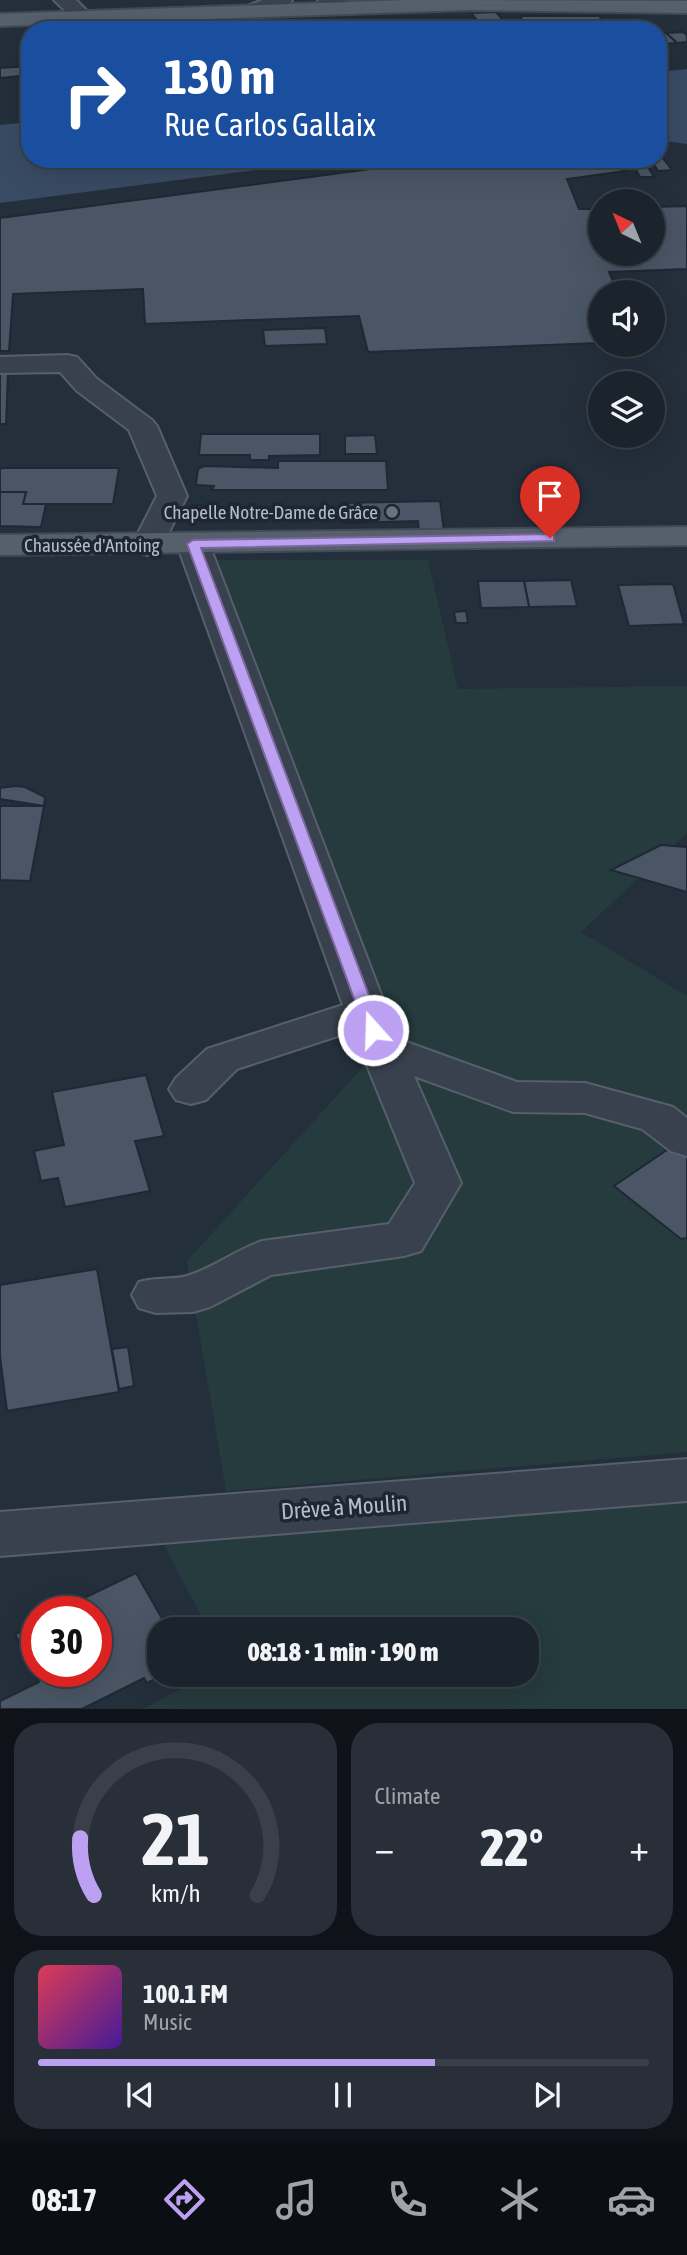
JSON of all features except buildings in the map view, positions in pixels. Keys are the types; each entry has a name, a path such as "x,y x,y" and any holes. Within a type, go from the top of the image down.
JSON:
{"main road":[{"path":"0,20 479,4 687,7"},
{"name":"Chaussée d'Antoing","path":"0,545 687,536"}],"street":[{"path":"64,0 83,17"},
{"path":"251,11 282,0"},
{"path":"328,0 348,9"},
{"path":"0,365 67,363 87,385 142,426 172,495 148,545"},
{"path":"156,1295 193,1294 262,1259 404,1239 438,1183 373,1030 193,544"},
{"path":"191,1089 222,1059 373,1030 513,1097 585,1098 657,1118 687,1140"},
{"name":"Drève à Moulin","path":"0,1534 687,1480"}],"green space":[{"path":"199,560 428,560 458,689 687,686 687,833 581,932 687,996 687,1452 226,1491 187,1261 380,1048"},
{"path":"687,1501 687,1709 143,1709 185,1687 539,1687 539,1617 202,1617 163,1543"}],"water":[{"path":"687,69 687,144 667,141 667,71"},
{"path":"21,123 21,168 272,168 0,203 0,125"}],"place":[{"name":"Chapelle Notre-Dame de Grâce","path":"392,512"}],"route":[{"path":"373,1030 193,544 550,538"}]}
